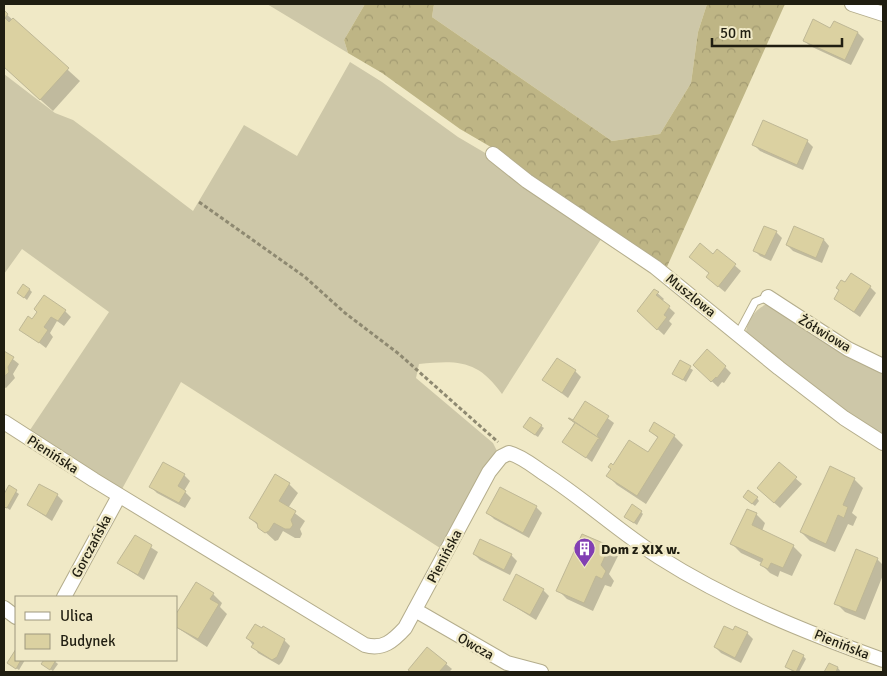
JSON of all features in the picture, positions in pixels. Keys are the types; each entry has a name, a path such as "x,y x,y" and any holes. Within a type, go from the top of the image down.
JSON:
{"street":[{"path":"852,4 883,14"},
{"name":"Muszlowa","path":"493,154 527,181 655,267 824,403 883,443"},
{"name":"Żółwiowa","path":"768,296 848,349 883,366"},
{"name":"Pienińska","path":"4,422 119,496 364,645 382,646 390,642 405,628 489,472 501,457 509,452 571,490 657,556 692,576 733,598 821,636 883,660"},
{"name":"Gorczańska","path":"65,596 119,496"},
{"path":"4,608 15,616"},
{"name":"Owcza","path":"416,610 507,663 541,672"}],"lane":[{"path":"738,334 755,302 768,296"}],"path":[{"path":"199,202 305,277 345,313 399,354 509,452"}],"shaded area":[{"path":"267,4 365,4 344,40 348,53"},
{"path":"434,4 707,4 698,32 691,83 660,134 612,141 432,17"},
{"path":"350,62 382,82 458,137 492,157 603,236 502,394 484,374 466,365 445,362 419,364 416,378 493,443 497,451 440,548 181,382 122,489 28,433 109,312 22,249 4,274 4,74 55,113 73,120 193,211 244,125 297,156"},
{"path":"771,303 883,369 883,437 851,416 746,335 748,324 753,314 761,307"}],"green space":[{"path":"365,4 434,4 432,17 612,141 660,134 691,83 698,32 707,4 785,4 666,269 529,178 496,150 460,129 382,73 348,53 344,40"}],"building":[{"path":"4,10 8,14 5,18 9,22 13,18 69,68 40,100 4,67"},
{"path":"813,19 830,28 834,21 858,32 845,60 803,41"},
{"path":"763,120 808,140 797,165 752,145"},
{"path":"764,226 777,231 765,256 753,251"},
{"path":"794,226 824,239 816,258 786,245"},
{"path":"700,243 713,254 717,249 736,264 718,287 706,277 709,273 689,257"},
{"path":"851,273 871,286 854,312 834,299 839,290 836,288 841,280 845,282"},
{"path":"23,284 30,289 24,298 17,293"},
{"path":"654,289 659,292 656,295 670,306 664,315 667,317 657,330 637,311"},
{"path":"44,295 66,310 58,321 51,317 44,327 48,330 39,343 19,330 28,316 32,319 37,312 34,309"},
{"path":"707,349 726,366 717,378 711,382 693,365"},
{"path":"4,351 14,357 8,367 9,372 5,376"},
{"path":"557,358 576,370 562,393 542,380"},
{"path":"680,360 691,366 683,380 672,374"},
{"path":"585,401 609,416 597,435 602,440 569,418 573,420"},
{"path":"530,417 542,425 535,435 523,427"},
{"path":"568,418 602,440 598,439 586,458 562,442 575,423"},
{"path":"654,422 675,435 637,496 606,476 611,469 608,467 611,463 613,465 629,440 648,452 658,437 649,431"},
{"path":"163,462 185,474 178,486 186,491 179,503 149,487"},
{"path":"779,462 797,477 774,503 757,488"},
{"path":"830,466 855,478 843,505 848,507 844,518 838,515 826,544 800,532"},
{"path":"275,474 290,483 279,501 296,511 291,520 293,525 290,529 285,529 274,523 269,531 265,533 258,528 257,523 249,518"},
{"path":"39,484 58,494 46,516 27,505"},
{"path":"9,485 17,490 7,508 4,507 4,494"},
{"path":"500,487 537,506 523,533 486,513"},
{"path":"748,490 758,497 752,504 743,497"},
{"path":"632,504 642,511 634,523 624,517"},
{"path":"747,509 757,513 752,525 794,545 783,568 771,563 768,569 760,565 763,559 730,544"},
{"name":"Dom z XIX w.","path":"582,534 610,546 601,565 606,571 602,579 596,576 584,603 556,591"},
{"path":"135,535 152,545 138,575 117,563"},
{"path":"480,539 512,554 504,570 473,554"},
{"path":"856,549 878,558 856,612 834,604"},
{"path":"516,574 544,589 530,615 503,600"},
{"path":"196,582 214,593 210,599 219,604 198,639 178,628 178,611"},
{"path":"255,624 262,628 263,626 285,639 277,657 272,660 251,647 254,643 246,638"},
{"path":"724,626 733,630 735,626 748,632 735,658 714,647"},
{"path":"427,647 447,663 439,672 411,672 408,670"},
{"path":"793,650 804,655 796,672 785,667"},
{"path":"15,651 15,661 20,661 16,669 7,663"},
{"path":"43,661 55,661 50,670 41,664"},
{"path":"829,663 838,667 836,672 824,672"}],"place":[{"name":"Dom z XIX w.","path":"585,568"}]}
